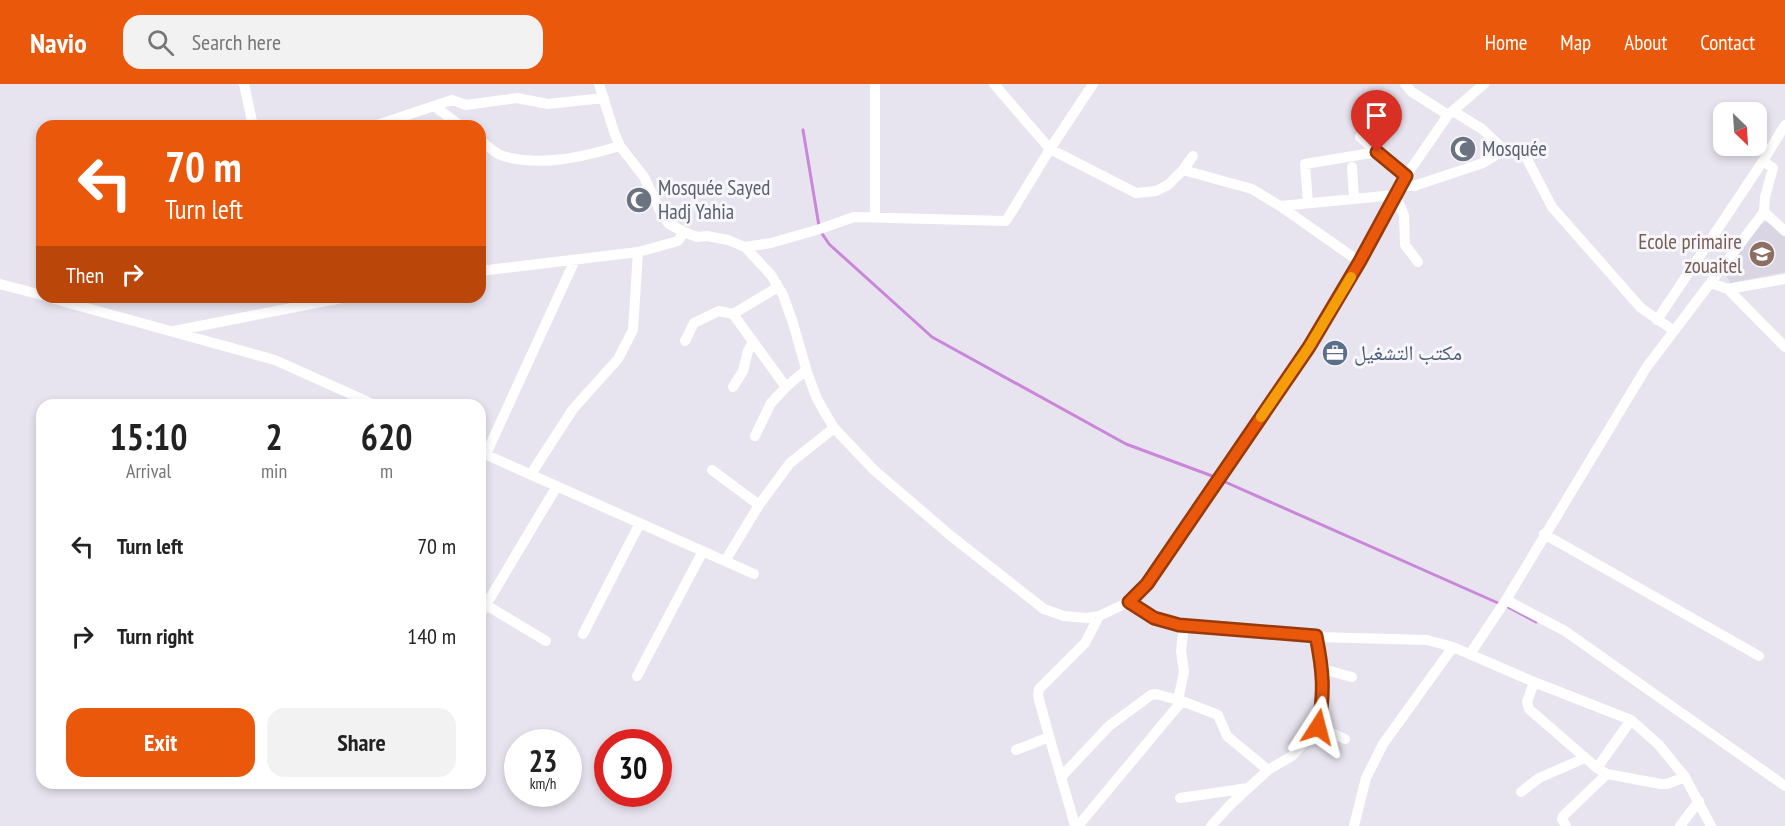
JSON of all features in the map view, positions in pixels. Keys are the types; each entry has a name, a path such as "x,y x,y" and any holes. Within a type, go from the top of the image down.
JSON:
{"street":[{"path":"244,84 251,120"},
{"path":"599,84 620,146 644,177 661,213 669,224 697,237 707,236 728,240 745,247 771,275 793,323 817,399 834,428 874,470 951,536 1044,609 1064,616 1087,618 1099,616 1129,602 1147,584 1309,347 1360,261 1404,180 1450,113 1484,84"},
{"path":"875,84 875,218"},
{"path":"994,84 1050,149 1136,193 1156,191 1162,188 1184,170 1193,156"},
{"path":"745,247 781,240 854,217 1006,221 1093,84"},
{"path":"1405,84 1412,92 1482,129 1504,150 1526,157 1552,207 1641,308 1673,330"},
{"path":"393,120 452,100 466,105 517,98 548,104 604,98"},
{"path":"434,106 453,120"},
{"path":"1657,320 1785,125"},
{"path":"1360,137 1404,180 1414,186 1483,163 1504,150"},
{"path":"486,145 501,156 542,161 583,157 620,146"},
{"path":"1308,203 1305,164 1377,152"},
{"path":"1470,654 1506,600 1646,368 1764,212 1765,197 1773,168 1763,161"},
{"path":"1352,167 1354,199"},
{"path":"1184,170 1252,189 1360,261"},
{"path":"1280,206 1395,195"},
{"path":"1395,195 1404,214 1405,245 1418,262"},
{"path":"1764,212 1785,231"},
{"path":"486,270 638,252 678,241 684,232"},
{"path":"531,474 573,409 618,359 633,330 638,252"},
{"path":"486,447 574,260"},
{"path":"1728,289 1785,279"},
{"path":"1712,283 1728,289 1785,347"},
{"path":"0,284 36,294"},
{"path":"733,314 778,287"},
{"path":"69,303 275,360 362,399"},
{"path":"171,331 289,303"},
{"path":"685,341 694,322 719,311 733,314 786,387"},
{"path":"733,387 743,371 753,342"},
{"path":"755,436 771,403 806,370"},
{"path":"725,561 759,505 790,463 834,428"},
{"path":"486,454 753,574"},
{"path":"712,470 759,505"},
{"path":"546,641 486,605 557,486"},
{"path":"583,634 640,523"},
{"path":"1544,534 1759,656"},
{"path":"637,676 703,551"},
{"path":"1506,600 1565,632 1785,786"},
{"path":"1129,602 1154,618 1184,625 1316,636 1427,640 1453,647 1631,720 1659,745 1685,777 1711,826"},
{"path":"1076,826 1038,695 1039,689 1085,643 1099,616"},
{"path":"1076,826 1180,700 1184,672 1181,651 1184,625"},
{"path":"1211,826 1268,770 1292,756 1318,727 1322,704 1322,669 1316,636"},
{"path":"1354,826 1366,778 1383,744 1453,647"},
{"path":"1322,669 1352,677"},
{"path":"1534,682 1527,705 1602,771 1667,784 1685,777"},
{"path":"1062,776 1109,726 1148,697 1156,694 1180,700 1218,715 1227,736 1268,770"},
{"path":"1566,826 1562,819 1563,816 1602,771 1631,720"},
{"path":"1318,727 1345,739"},
{"path":"1016,750 1049,737"},
{"path":"1521,792 1539,778 1585,758"},
{"path":"1180,798 1249,788"},
{"path":"1680,826 1699,801"}],"shaded area":[{"name":"Ecole primaire zouaitel","path":"1767,221 1785,237 1785,272 1730,283 1725,273 1760,225"}],"waterway":[{"path":"803,130 819,226"},
{"path":"821,232 829,244 932,337 1126,444 1215,477"},
{"path":"1223,481 1498,603"},
{"path":"1506,606 1536,622"}],"slow traffic":[{"path":"1261,417 1309,347 1351,277"}],"place":[{"name":"Mosquée","path":"1463,149"},
{"name":"Mosquée Sayed Hadj Yahia","path":"639,200"},
{"name":"Ecole primaire zouaitel","path":"1762,254"},
{"name":"مكتب التشغيل","path":"1335,353"}],"route":[{"path":"1318,727 1322,704 1322,669 1316,636 1179,625 1154,618 1129,602 1147,584 1309,347 1360,261 1406,176 1377,152"}]}
